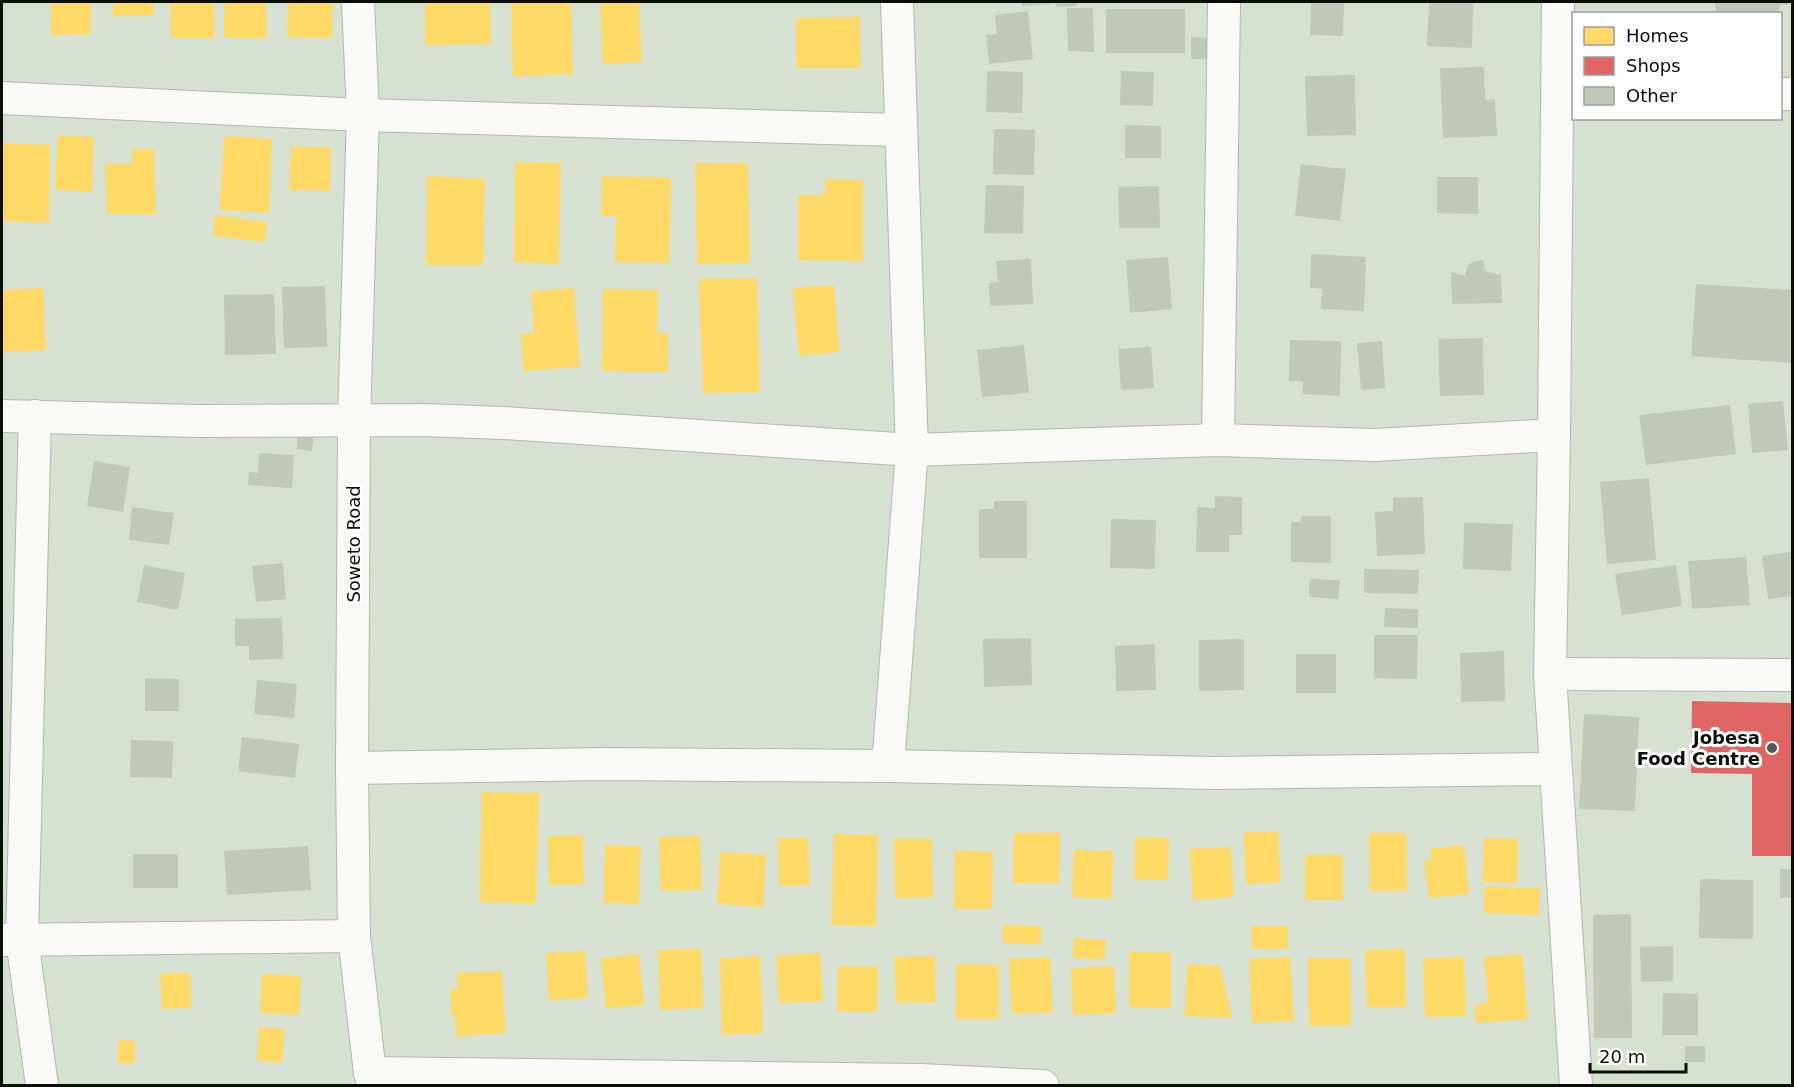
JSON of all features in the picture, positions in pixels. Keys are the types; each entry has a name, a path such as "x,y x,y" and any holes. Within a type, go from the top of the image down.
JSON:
{"street":[{"name":"Soweto Road","path":"358,2 363,115 354,422 352,768 354,936 372,1079"},
{"path":"888,766 912,450 897,2"},
{"path":"1218,440 1224,2"},
{"path":"1558,2 1565,89 1554,435 1550,674 1576,1086"},
{"path":"2,98 363,115 900,130"},
{"path":"2,416 196,421 423,420 503,423 912,450 1218,440 1375,445 1554,435"},
{"path":"35,416 12,940 42,1086"},
{"path":"1550,674 1792,675"},
{"path":"352,768 604,764 888,766 1214,773 1557,769"},
{"path":"12,940 354,936"},
{"path":"372,1079 920,1080 1043,1086"}],"building: Homes":[{"path":"51,2 91,2 91,34 51,35"},
{"path":"113,2 153,2 154,15 113,16"},
{"path":"170,2 214,2 215,38 171,38"},
{"path":"224,2 266,2 267,38 224,38"},
{"path":"288,2 333,2 332,38 287,37"},
{"path":"425,2 490,2 491,44 425,45"},
{"path":"511,2 571,2 573,74 513,76"},
{"path":"600,2 639,2 642,62 603,64"},
{"path":"860,17 861,68 797,68 796,18"},
{"path":"58,135 94,137 92,192 55,190"},
{"path":"224,136 272,139 269,213 220,210"},
{"path":"2,143 50,145 49,223 2,221"},
{"path":"291,146 331,147 330,191 289,190"},
{"path":"132,149 154,149 156,214 107,214 105,164 133,163"},
{"path":"515,162 561,163 559,264 514,262"},
{"path":"695,163 748,163 750,263 697,264"},
{"path":"427,176 485,179 483,265 426,265"},
{"path":"602,176 671,178 669,263 615,262 616,216 601,216"},
{"path":"825,179 863,180 863,261 798,260 798,195 825,195"},
{"path":"215,215 267,222 265,242 213,236"},
{"path":"757,278 760,392 703,393 699,279"},
{"path":"834,285 839,352 799,356 793,288"},
{"path":"43,288 46,350 2,352 2,290"},
{"path":"574,288 580,367 524,371 521,334 534,333 531,291"},
{"path":"603,289 658,290 657,333 668,333 668,372 602,371"},
{"path":"482,792 539,793 536,904 480,902"},
{"path":"1278,831 1281,882 1246,884 1244,833"},
{"path":"1014,833 1060,833 1059,883 1013,883"},
{"path":"1369,833 1406,833 1407,891 1370,891"},
{"path":"834,834 878,835 876,926 832,925"},
{"path":"583,835 584,884 549,885 548,836"},
{"path":"700,836 702,890 661,891 659,837"},
{"path":"1135,837 1169,838 1168,880 1134,879"},
{"path":"778,838 808,838 810,885 779,886"},
{"path":"1484,838 1518,839 1517,883 1483,882"},
{"path":"894,839 932,839 933,897 895,898"},
{"path":"605,845 641,846 639,904 604,903"},
{"path":"1464,845 1469,894 1429,898 1424,860 1431,860 1430,849"},
{"path":"1231,847 1234,897 1193,900 1190,849"},
{"path":"955,850 993,852 992,909 954,909"},
{"path":"1074,850 1113,851 1112,899 1072,897"},
{"path":"720,852 766,855 763,907 717,904"},
{"path":"1305,855 1343,855 1343,900 1305,900"},
{"path":"1485,886 1540,888 1539,915 1484,913"},
{"path":"1003,925 1041,926 1041,944 1003,943"},
{"path":"1251,926 1288,926 1288,949 1252,949"},
{"path":"1074,938 1106,940 1105,959 1073,958"},
{"path":"701,949 703,1008 660,1010 658,950"},
{"path":"1405,949 1406,1007 1367,1007 1365,950"},
{"path":"585,951 588,998 549,1000 546,953"},
{"path":"1129,952 1171,952 1171,1008 1129,1007"},
{"path":"820,953 823,1001 779,1003 776,956"},
{"path":"639,954 644,1005 606,1008 601,958"},
{"path":"1522,954 1528,1019 1476,1023 1474,1006 1488,1002 1484,957"},
{"path":"760,956 763,1033 722,1035 720,958"},
{"path":"935,956 936,1002 896,1003 894,957"},
{"path":"1050,957 1053,1012 1012,1014 1009,959"},
{"path":"1290,957 1294,1021 1252,1023 1249,959"},
{"path":"1464,957 1466,1016 1425,1017 1423,958"},
{"path":"1308,958 1350,958 1351,1025 1309,1026"},
{"path":"956,964 999,965 999,1019 956,1019"},
{"path":"1187,964 1220,966 1232,1018 1185,1016"},
{"path":"838,966 878,967 877,1012 837,1011"},
{"path":"1114,966 1116,1013 1073,1015 1071,968"},
{"path":"502,971 506,1033 456,1036 450,989 458,989 457,973"},
{"path":"160,973 190,973 191,1008 162,1009"},
{"path":"262,974 301,976 299,1015 260,1013"},
{"path":"259,1027 285,1029 282,1063 257,1060"},
{"path":"118,1040 135,1041 135,1063 118,1063"}],"building: Shops":[{"path":"1692,701 1792,703 1792,856 1752,856 1752,774 1691,773"}],"building: Other":[{"path":"1022,2 1051,2 1051,4 1022,6"},
{"path":"1056,2 1077,2 1077,6 1056,7"},
{"path":"1311,2 1344,2 1343,36 1310,35"},
{"path":"1429,2 1473,2 1472,48 1427,46"},
{"path":"1715,2 1792,2 1792,4 1780,5 1779,12 1716,12"},
{"path":"1067,8 1093,8 1094,52 1068,51"},
{"path":"1106,9 1185,9 1185,53 1106,53"},
{"path":"1028,11 1033,59 989,64 986,35 997,34 995,15"},
{"path":"1191,37 1208,38 1207,59 1191,59"},
{"path":"1484,67 1485,100 1495,99 1497,136 1443,138 1440,68"},
{"path":"987,71 1023,72 1022,113 986,112"},
{"path":"1121,71 1154,72 1153,106 1120,105"},
{"path":"1355,75 1356,135 1307,136 1305,76"},
{"path":"1125,125 1161,126 1161,158 1125,158"},
{"path":"994,129 1035,130 1034,175 993,174"},
{"path":"1301,164 1346,169 1340,221 1295,216"},
{"path":"1437,177 1478,177 1478,214 1437,213"},
{"path":"986,185 1024,186 1023,234 984,233"},
{"path":"1159,186 1160,228 1119,228 1118,187"},
{"path":"1311,254 1366,257 1364,311 1321,309 1322,289 1310,288"},
{"path":"1168,257 1172,309 1130,313 1126,260"},
{"path":"1031,259 1033,304 990,306 989,283 998,282 996,261"},
{"path":"1483,260 1485,271 1501,275 1502,303 1452,304 1451,272 1465,276 1469,263"},
{"path":"1696,284 1792,290 1792,363 1691,356"},
{"path":"325,286 327,347 284,348 282,287"},
{"path":"274,294 276,354 225,355 224,295"},
{"path":"1483,338 1484,395 1440,396 1438,339"},
{"path":"1290,340 1341,341 1340,396 1302,394 1303,381 1289,381"},
{"path":"1382,341 1385,388 1361,390 1357,343"},
{"path":"1024,345 1029,393 982,397 977,350"},
{"path":"1151,347 1154,388 1121,390 1118,349"},
{"path":"1783,401 1788,450 1752,453 1748,404"},
{"path":"1730,405 1736,454 1646,465 1639,415"},
{"path":"298,430 314,431 312,451 297,449"},
{"path":"259,453 294,455 292,488 248,485 249,472 258,473"},
{"path":"94,461 130,467 123,512 87,506"},
{"path":"1649,478 1656,560 1607,564 1600,482"},
{"path":"1215,496 1242,497 1242,535 1229,535 1229,552 1196,552 1197,507 1215,508"},
{"path":"1423,497 1425,554 1377,556 1375,512 1393,511 1393,498"},
{"path":"994,501 1027,501 1027,558 979,558 979,509 994,509"},
{"path":"132,507 174,513 169,545 129,540"},
{"path":"1301,516 1331,516 1331,563 1291,562 1291,522 1301,522"},
{"path":"1111,519 1156,520 1155,569 1110,568"},
{"path":"1464,523 1513,524 1511,571 1463,569"},
{"path":"1792,552 1792,596 1768,599 1762,556"},
{"path":"1746,557 1750,605 1692,609 1688,561"},
{"path":"283,563 286,599 256,602 252,566"},
{"path":"144,565 185,573 178,610 137,602"},
{"path":"1676,565 1682,606 1622,615 1615,574"},
{"path":"1364,569 1419,570 1418,594 1364,593"},
{"path":"1310,579 1340,580 1338,599 1309,597"},
{"path":"1385,608 1418,609 1418,628 1384,627"},
{"path":"282,618 283,659 249,660 249,646 235,646 235,619"},
{"path":"1374,635 1418,635 1417,679 1374,678"},
{"path":"1031,638 1032,685 984,687 983,639"},
{"path":"1244,639 1244,690 1199,691 1199,640"},
{"path":"1155,644 1156,690 1116,691 1115,646"},
{"path":"1504,651 1505,701 1461,702 1460,653"},
{"path":"1296,654 1336,654 1336,693 1296,693"},
{"path":"145,678 179,679 179,711 145,711"},
{"path":"257,680 297,684 294,718 254,714"},
{"path":"1584,714 1639,717 1635,811 1579,809"},
{"path":"242,737 299,744 295,778 238,771"},
{"path":"131,740 173,741 172,778 130,777"},
{"path":"308,846 311,890 227,895 224,851"},
{"path":"133,854 178,854 178,888 133,888"},
{"path":"1780,869 1792,869 1792,898 1780,898"},
{"path":"1700,879 1753,880 1753,939 1699,938"},
{"path":"1631,914 1632,1038 1594,1038 1593,915"},
{"path":"1673,946 1673,981 1641,982 1640,947"},
{"path":"1663,993 1698,994 1698,1035 1662,1035"},
{"path":"1685,1046 1705,1046 1705,1062 1685,1062"}],"place":[{"name":"Jobesa Food Centre","path":"1772,748"}]}
